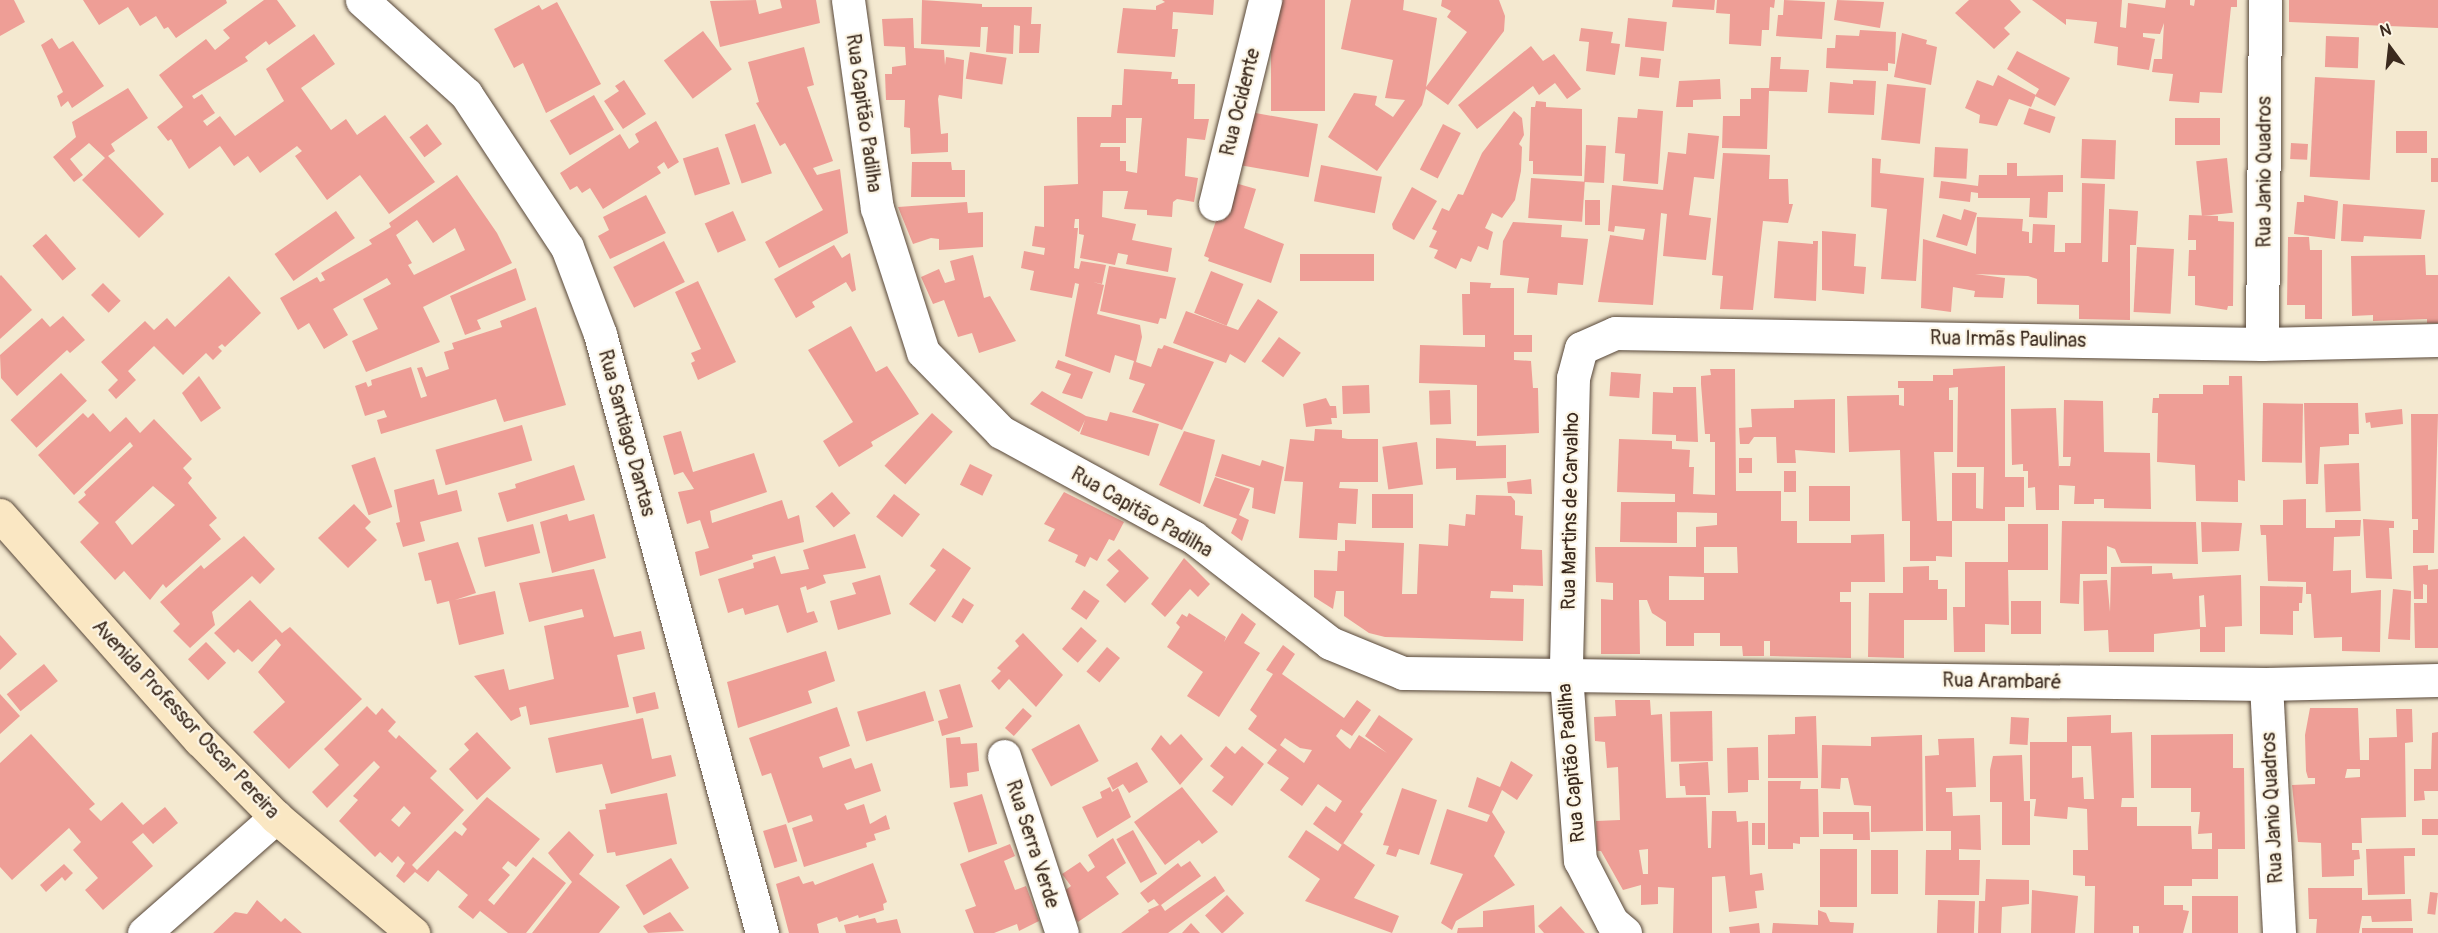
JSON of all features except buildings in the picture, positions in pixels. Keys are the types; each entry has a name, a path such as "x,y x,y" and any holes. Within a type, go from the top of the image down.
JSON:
{"main road":[{"name":"Avenida Professor Oscar Pereira","path":"0,515 200,740 276,817 413,933"}],"street":[{"name":"Rua Santiago Dantas","path":"362,0 466,94 567,247 600,334 762,933"},
{"name":"Rua Capitão Padilha","path":"848,0 877,208 923,352 1001,432 1193,537 1330,643 1403,673 1566,675 1580,860 1612,922 1625,933"},
{"name":"Rua Ocidente","path":"1215,204 1265,0"},
{"name":"Rua Janio Quadros","path":"2262,344 2265,0"},
{"name":"Rua Irmãs Paulinas","path":"1581,348 1615,333 2262,344 2438,340"},
{"name":"Rua Martins de Carvalho","path":"1566,675 1573,378 1581,348"},
{"name":"Rua Arambaré","path":"1566,675 2266,684 2438,680"},
{"name":"Rua Janio Quadros","path":"2266,684 2278,933"},
{"name":"Rua Serra Verde","path":"1004,756 1062,933"},
{"path":"144,933 276,817"}]}
